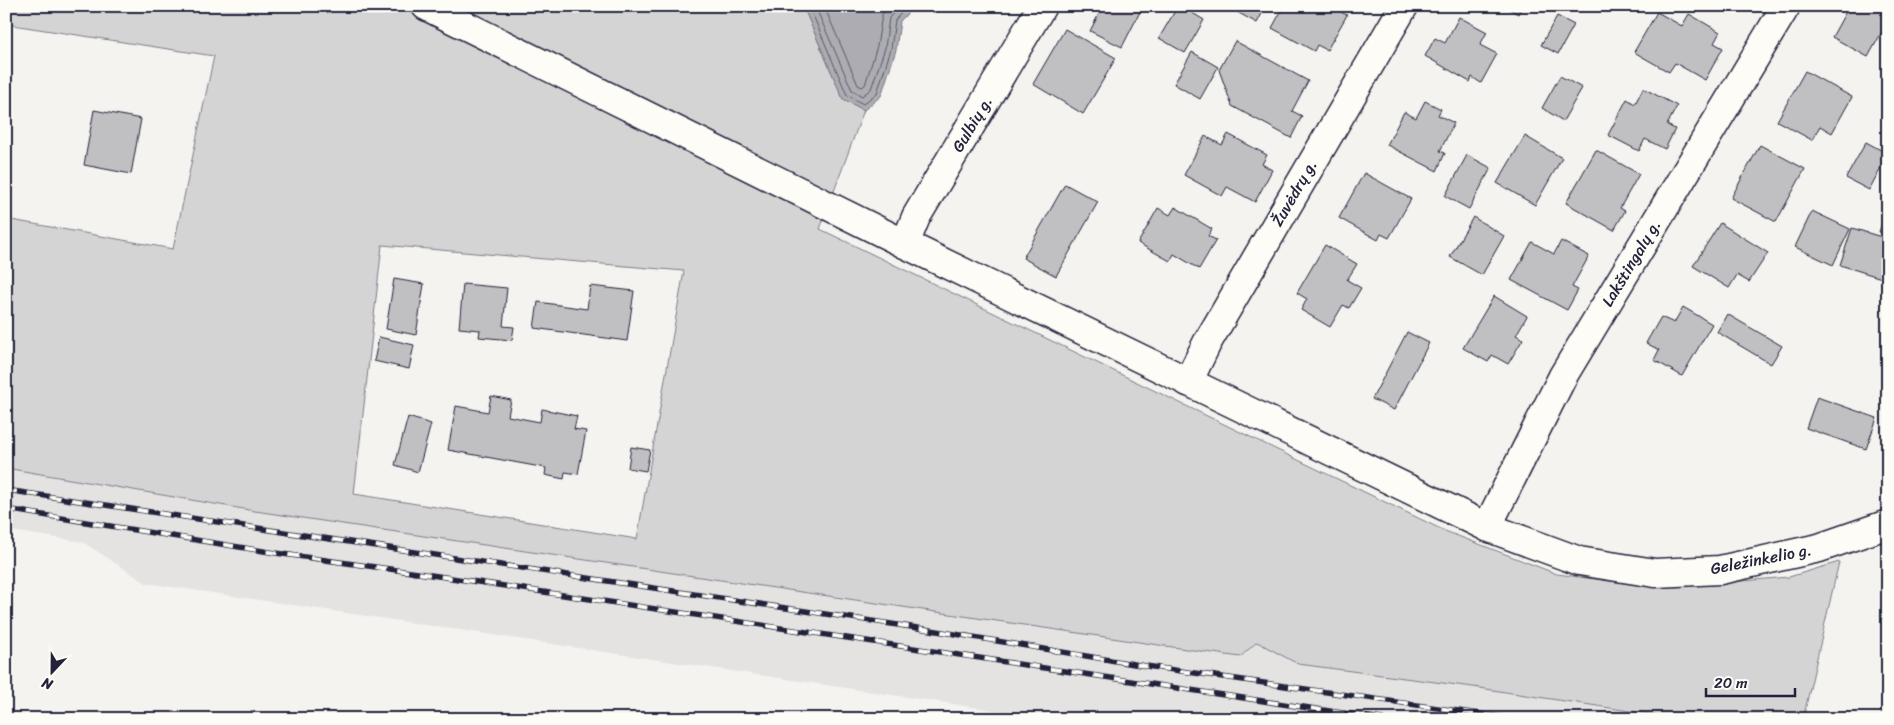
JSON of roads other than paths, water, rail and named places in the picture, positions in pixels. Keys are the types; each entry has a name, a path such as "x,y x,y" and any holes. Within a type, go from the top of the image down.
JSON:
{"street":[{"name":"Geležinkelio g.","path":"426,6 905,244 1487,527 1579,561 1656,573 1720,570 1819,548 1888,524"},
{"name":"Gulbių g.","path":"905,244 916,217 1042,6"},
{"name":"Žuvėdrų g.","path":"1188,382 1207,343 1404,6"},
{"name":"Lakštingalų g.","path":"1487,527 1563,376 1786,6"}],"water":[{"path":"803,6 915,6 900,21 896,50 881,96 864,110 843,99"}],"railway":[{"path":"6,490 931,630 1146,666 1514,719"},
{"path":"6,509 276,553 1382,719"}]}
